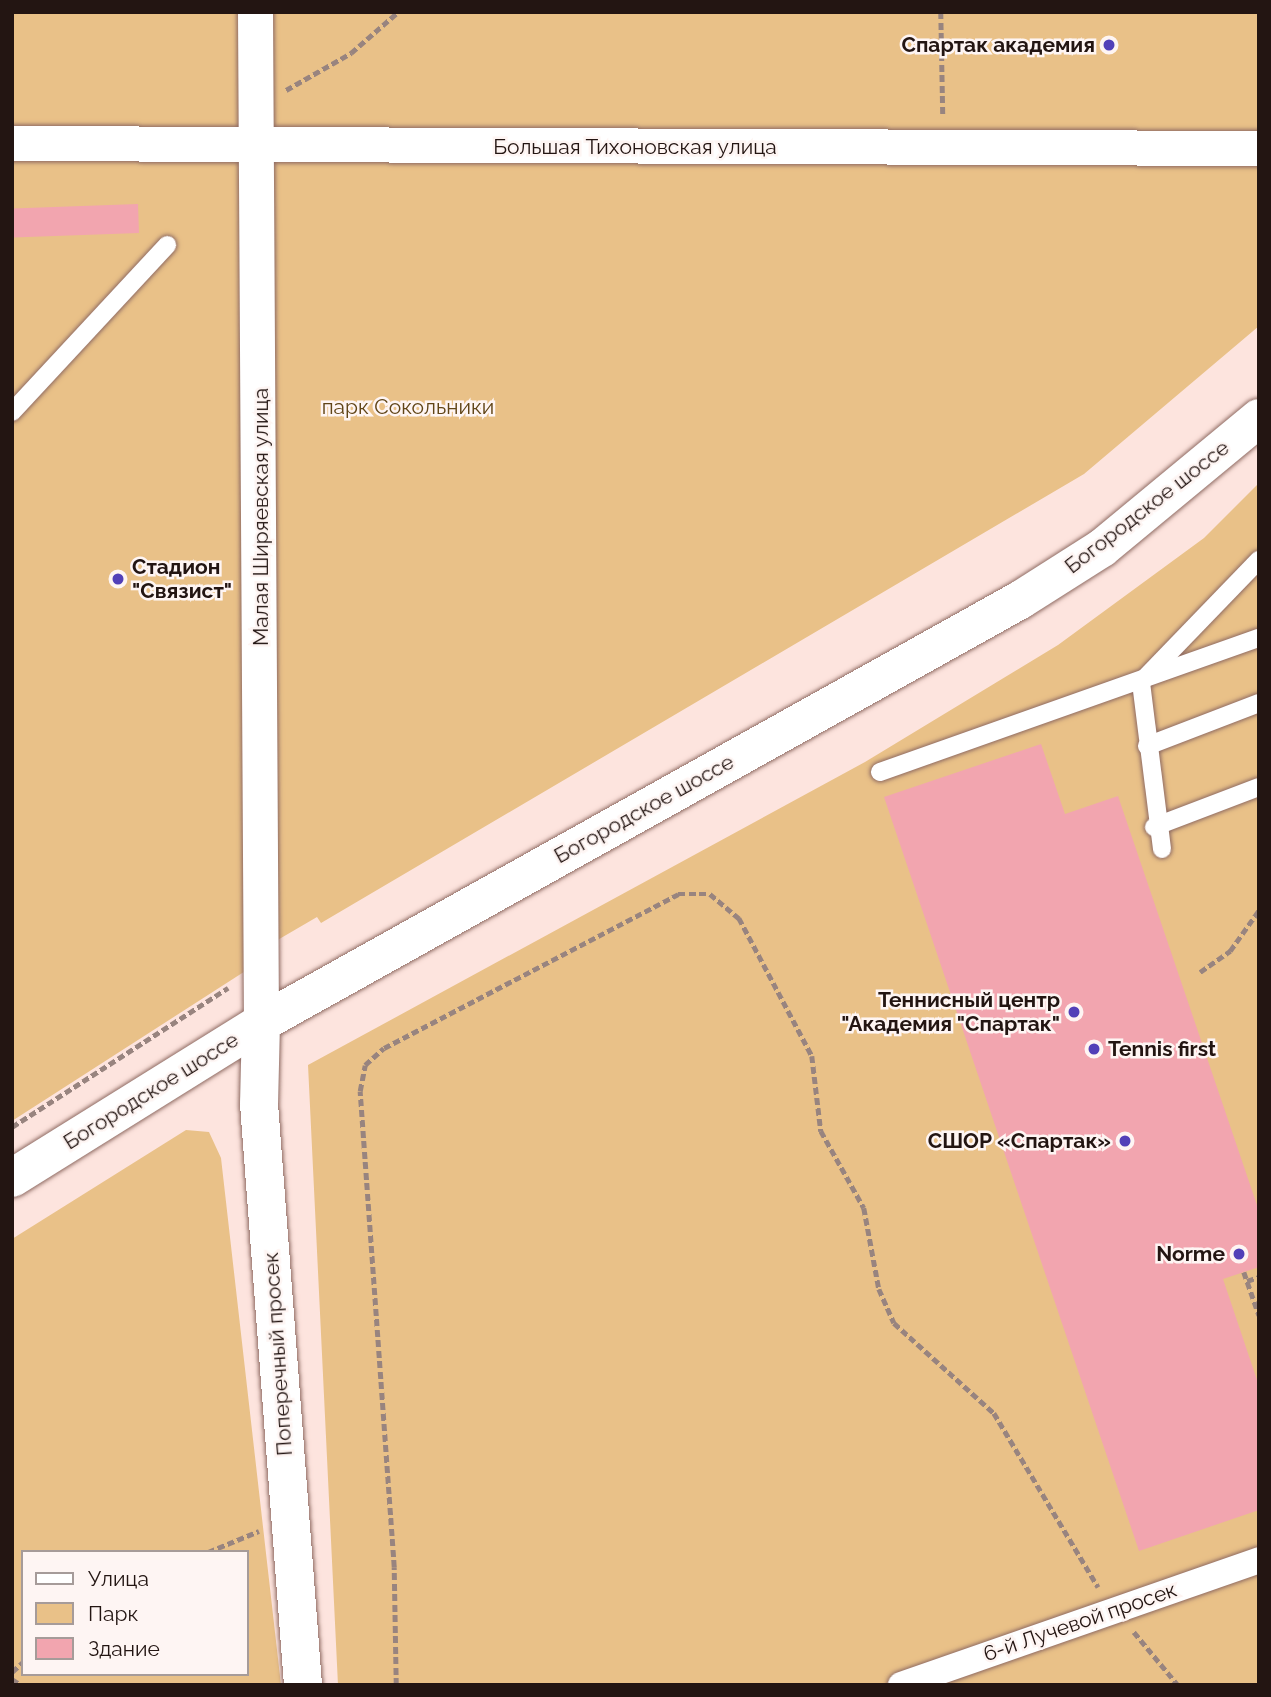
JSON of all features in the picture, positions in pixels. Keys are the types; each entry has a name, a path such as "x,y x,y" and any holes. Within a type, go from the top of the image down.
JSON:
{"main road":[{"name":"Богородское шоссе","path":"12,1178 261,1023 1020,600 1102,548 1259,418"},
{"name":"Поперечный просек","path":"261,1023 259,1104 303,1685"}],"street":[{"name":"Малая Ширяевская улица","path":"255,12 258,146 261,1023"},
{"name":"Большая Тихоновская улица","path":"12,143 1259,148"},
{"name":"6-й Лучевой просек","path":"901,1685 1259,1560"}],"lane":[{"path":"12,412 167,245"},
{"path":"1140,682 1259,560"},
{"path":"880,772 1259,638"},
{"path":"1140,682 1154,827 1161,849"},
{"path":"1147,746 1259,703"},
{"path":"1154,827 1259,787"}],"path":[{"path":"282,92 351,54 398,12"},
{"path":"941,12 945,148"},
{"path":"396,1685 394,1567 360,1091 365,1065 384,1048 678,894 710,894 739,918 812,1056 821,1131 864,1208 879,1289 894,1323 994,1413 1113,1611"},
{"path":"1200,972 1230,951 1259,911"},
{"path":"12,1127 238,982"},
{"path":"1244,1272 1259,1315"},
{"path":"1247,1281 1259,1277"},
{"path":"213,1550 265,1528"},
{"path":"1136,1633 1178,1685"},
{"path":"12,1679 20,1685"}],"green space":[{"name":"парк Сокольники","path":"12,12 1259,12 1259,326 1084,474 321,923 317,917 250,956 250,968 12,1121"},
{"path":"1259,483 1259,1685 338,1685 308,1065 865,762 1058,645 1204,538"},
{"path":"186,1130 209,1132 221,1158 281,1685 12,1685 12,1239"}],"building":[{"path":"138,204 139,233 13,237 12,208"},
{"name":"СШОР «Спартак»","path":"1041,744 1065,814 1118,796 1259,1211 1259,1267 1223,1279 1259,1386 1259,1510 1139,1551 884,797"}],"place":[{"name":"Спартак академия","path":"1109,45"},
{"name":"Стадион \"Связист\"","path":"118,579"},
{"name":"Теннисный центр \"Академия \"Спартак\"","path":"1074,1012"},
{"name":"Tennis first","path":"1094,1049"},
{"name":"СШОР «Спартак»","path":"1125,1141"},
{"name":"Norme","path":"1239,1254"}]}
